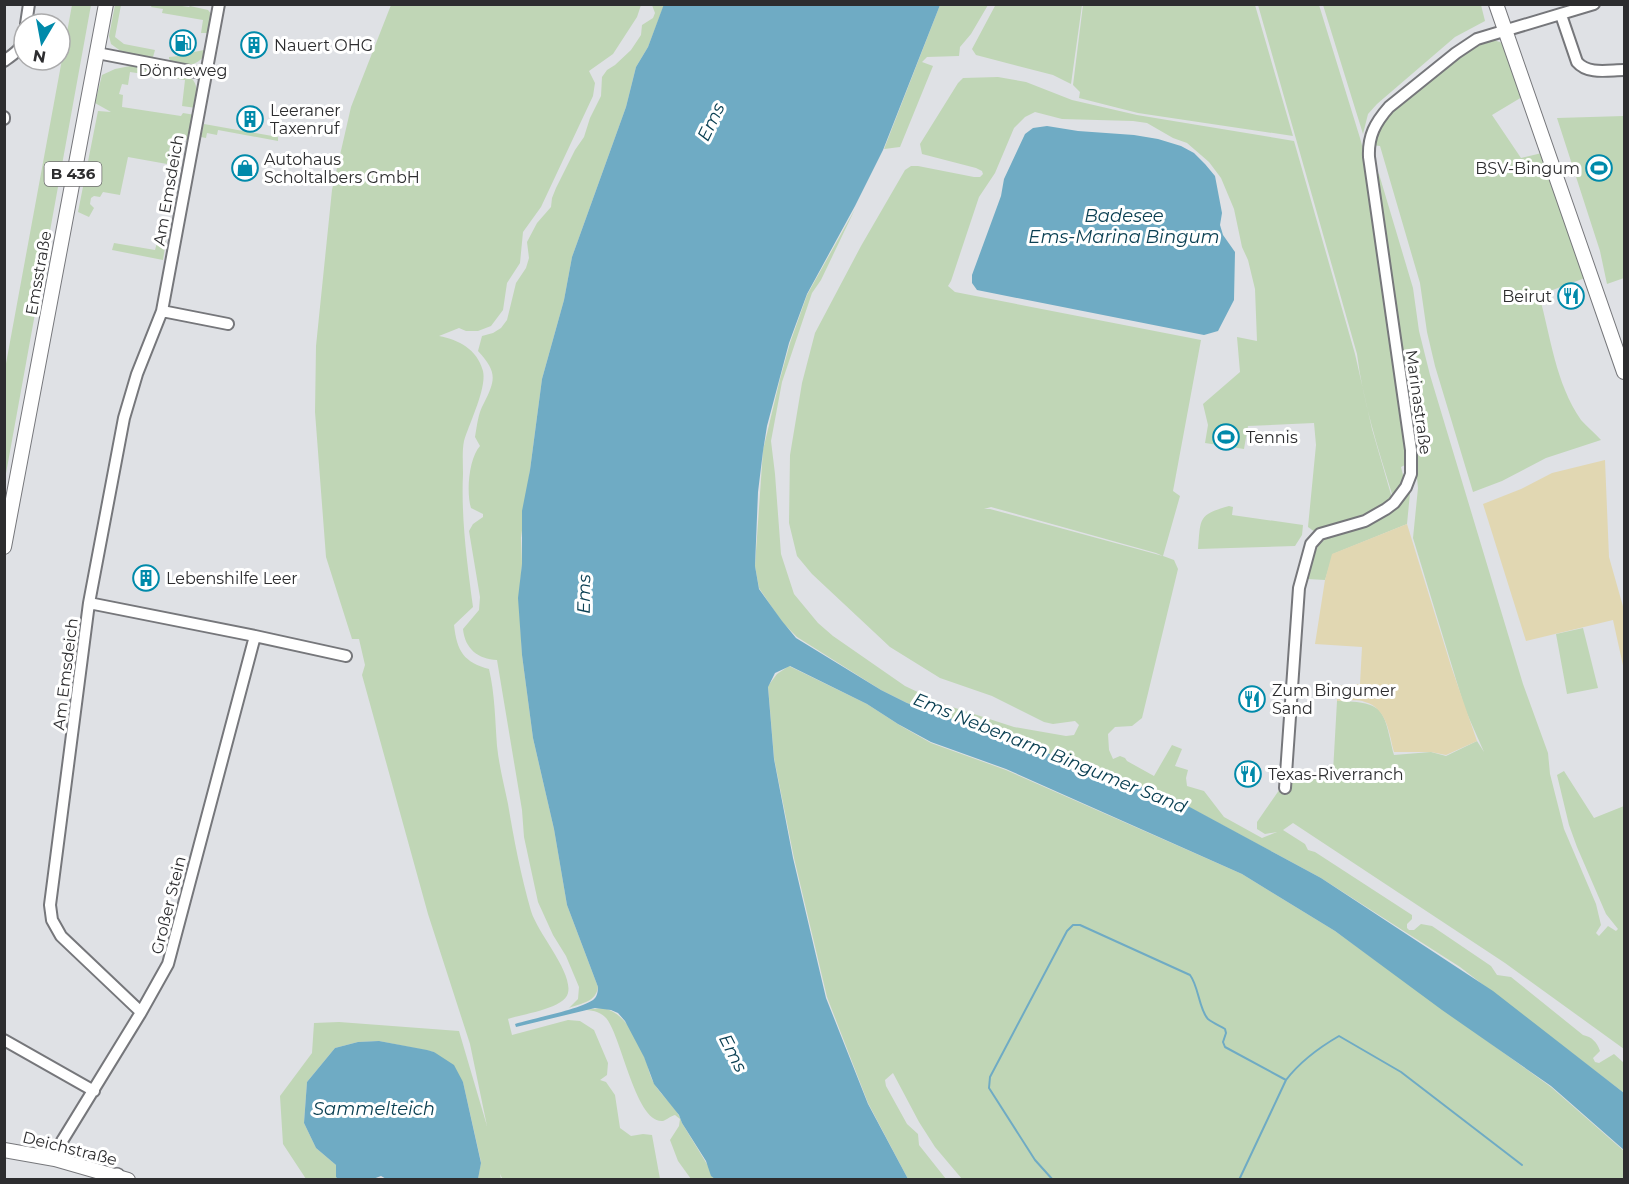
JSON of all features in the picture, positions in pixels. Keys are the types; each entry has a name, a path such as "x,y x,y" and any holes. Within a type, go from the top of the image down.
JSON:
{"main road":[{"name":"Emsstraße","path":"4,547 105,4"},
{"path":"1496,4 1624,372"},
{"name":"Deichstraße","path":"4,1150 55,1159 121,1178"}],"street":[{"name":"Am Emsdeich","path":"141,1012 61,936 52,920 50,905 89,603 124,418 137,374 162,311 219,4"},
{"name":"Marinastraße","path":"1285,788 1299,588 1311,544 1320,534 1365,521 1386,509 1406,487 1411,474 1412,450 1369,157 1370,139 1375,124 1389,107 1477,39 1589,5"},
{"path":"1561,15 1577,62 1582,68 1624,70"},
{"path":"97,53 206,74"},
{"path":"162,311 228,324"},
{"path":"89,603 346,656"},
{"name":"Großer Stein","path":"55,1159 59,1146 168,964 255,636"},
{"path":"4,1040 94,1091"}],"green space":[{"path":"996,4 1082,5 1071,84 1053,75 976,55 972,49"},
{"path":"72,5 91,5 5,479 5,369 60,72 72,72"},
{"path":"115,5 121,5 115,37 124,44 155,50 153,57 122,52 111,44 109,36"},
{"path":"152,5 190,6 208,10 212,15 210,33 201,33 203,20 162,13 163,9 151,7"},
{"path":"391,5 641,5 637,17 613,54 589,71 595,83 593,96 541,207 523,232 520,263 507,283 503,310 491,326 478,331 466,331 459,328 439,336 460,343 472,351 480,363 484,378 464,441 463,453 464,524 473,607 454,625 455,634 463,654 473,663 489,669 494,698 499,760 524,885 535,920 560,964 568,984 568,993 559,1003 508,1019 512,1035 568,1020 580,1021 594,1030 608,1063 607,1075 600,1080 606,1082 615,1095 620,1128 631,1136 652,1135 660,1179 503,1180 500,1174 501,1179 478,1179 481,1162 463,1082 434,1052 379,1041 358,1042 335,1048 307,1082 304,1123 316,1148 336,1165 336,1177 339,1179 306,1179 283,1144 280,1096 312,1053 314,1023 339,1022 459,1031 487,1126 470,1044 428,914 362,675 365,665 359,639 352,639 326,557 315,412 316,346 332,190 351,107"},
{"path":"652,5 664,5 648,47 636,67 626,107 572,257 564,300 542,379 521,538 522,564 519,598 522,655 533,738 554,829 567,905 598,987 591,999 569,1008 578,999 579,987 538,902 524,837 522,810 497,660 484,658 474,652 466,642 463,629 479,610 480,597 469,531 473,524 483,517 483,514 471,508 469,485 473,458 480,446 475,437 478,420 491,388 493,376 489,365 478,351 482,336 501,328 507,320 516,283 526,268 529,258 527,242 537,223 551,207 556,188 584,137 601,96 602,77 631,50 641,35 642,25 653,18 655,13"},
{"path":"940,5 988,5 971,34 960,47 959,56 927,57 922,62 933,66 900,147 884,149"},
{"path":"1083,5 1255,5 1293,136 1138,113 1079,98 1080,92 1073,85"},
{"path":"1258,5 1319,5 1360,138 1365,156 1408,456 1407,464 1401,467 1404,479 1396,493 1392,494 1376,442 1357,354"},
{"path":"1323,5 1481,5 1485,21 1455,37 1377,104 1368,114 1363,134"},
{"path":"1493,40 1504,45 1522,97 1492,115 1521,158 1542,153 1585,278 1539,295 1559,375 1565,390 1581,420 1601,440 1546,458 1502,481 1473,492 1435,366 1427,332 1420,283 1380,146 1373,145 1378,128 1390,112 1466,51 1479,43"},
{"path":"204,50 205,55 202,59 193,64 178,65 169,59 169,57 189,55 189,53"},
{"path":"130,66 151,68 150,75 130,72 128,85 122,84 119,94 123,95 122,107 181,116 183,113 195,115 190,140 171,140 167,164 128,157 120,195 103,192 100,197 91,198 90,204 94,208 89,217 78,212 98,111 111,112 95,103 102,75"},
{"path":"160,70 179,73 191,78 197,88 196,108 182,106 185,80 159,76"},
{"path":"998,77 1026,82 1072,100 1137,115 1294,141 1355,354 1372,429 1392,498 1383,509 1361,519 1315,532 1308,527 1316,445 1314,423 1248,426 1244,449 1205,443 1208,425 1203,404 1240,372 1237,337 1257,341 1255,289 1248,260 1242,247 1234,209 1221,178 1209,162 1187,143 1147,123 1062,119 1035,112 1025,117 1014,128 995,173 979,197 948,286 955,292 1201,340 1173,491 1180,496 1163,556 1174,560 1178,569 1142,718 1132,726 1115,727 1108,734 1109,750 1113,759 1120,756 1125,758 1154,776 1172,745 1182,749 1175,766 1188,770 1187,786 1204,791 1224,817 1262,838 1277,832 1265,834 1257,829 1257,822 1284,783 1290,768 1293,768 1293,774 1333,772 1337,701 1365,704 1380,712 1384,718 1394,755 1431,752 1446,756 1477,741 1484,752 1465,709 1413,538 1418,488 1399,354 1414,400 1400,350 1376,172 1379,174 1413,288 1419,331 1430,375 1523,684 1548,753 1550,774 1564,829 1596,904 1601,925 1596,933 1599,936 1608,926 1616,931 1618,929 1606,914 1577,847 1569,825 1557,775 1564,771 1594,818 1624,806 1624,1049 1505,963 1293,823 1283,830 1305,844 1308,850 1315,852 1412,915 1412,919 1407,924 1409,930 1414,930 1421,924 1432,926 1491,966 1497,975 1511,977 1583,1035 1594,1040 1600,1051 1593,1058 1595,1062 1599,1063 1614,1054 1624,1063 1624,1093 1460,967 1321,878 1172,798 1107,771 1064,759 907,703 881,690 797,637 782,622 759,588 755,566 763,450 780,379 807,295 855,209 821,280 812,293 782,382 771,441 781,554 794,594 818,623 833,636 905,686 943,704 1014,727 1066,736 1074,735 1079,725 1075,721 1053,724 1044,722 992,696 940,678 890,647 812,574 797,556 789,523 790,455 802,383 815,333 861,246 905,170 911,166 974,177 980,177 983,174 976,168 922,154 920,144 963,78","holes":["991,507 1163,556 984,509"]},
{"name":"BSV-Bingum","path":"1624,116 1624,278 1607,284 1600,251 1557,118"},
{"path":"204,124 278,137 278,141 218,130 217,135 207,133 206,138 201,137"},
{"path":"158,239 166,241 163,260 112,250 114,243 155,250"},
{"path":"1411,483 1407,524 1333,554 1325,580 1308,579 1318,546 1328,536 1361,526"},
{"path":"1229,506 1233,507 1232,515 1303,525 1302,535 1295,546 1198,549 1203,520 1211,512"},
{"path":"1583,628 1598,688 1567,694 1556,634"},
{"path":"789,666 867,704 931,743 1006,770 1242,874 1335,931 1551,1087 1624,1151 1624,1179 962,1179 935,1147 893,1073 885,1080 886,1086 907,1124 918,1134 919,1145 946,1179 908,1179 868,1103 827,997 794,858 774,758 768,686 777,674"},
{"path":"603,1008 619,1016 631,1030 654,1083 677,1113 716,1179 691,1179 678,1161 670,1140 679,1126 680,1119 675,1115 663,1121 653,1118 644,1108 611,1026 600,1013 583,1010"}],"sand":[{"path":"1605,460 1609,557 1624,610 1624,670 1613,620 1526,641 1483,504 1521,489 1552,473"},
{"path":"1407,524 1477,741 1446,755 1431,752 1394,752 1386,722 1378,710 1362,701 1337,701 1337,686 1360,684 1362,647 1315,644 1325,580 1332,554"}],"water":[{"name":"Ems","path":"664,4 940,5 883,150 807,294 789,343 767,426 758,492 755,566 759,589 796,638 881,690 907,703 1064,759 1107,771 1131,783 1173,798 1321,878 1493,991 1624,1093 1624,1150 1551,1086 1442,1010 1335,931 1242,874 1006,769 931,742 867,704 790,666 775,673 768,687 774,759 793,858 826,998 868,1104 908,1179 715,1179 711,1176 706,1161 679,1115 654,1084 644,1057 625,1021 618,1013 595,1008 516,1027 515,1024 586,1004 594,999 598,991 567,905 554,829 533,738 522,655 518,598 522,564 522,511 542,379 564,300 572,257 626,107 636,67 648,47"},
{"name":"Badesee Ems-Marina Bingum","path":"1047,126 1158,139 1181,146 1194,153 1205,164 1215,176 1222,213 1220,225 1223,235 1235,252 1234,300 1218,331 1204,335 977,290 972,283 972,275 1001,196 1004,179 1025,134 1033,128"},
{"name":"Sammelteich","path":"379,1041 427,1050 454,1065 463,1082 481,1163 478,1179 388,1180 381,1176 373,1179 339,1180 336,1177 336,1165 316,1148 304,1123 307,1082 335,1048 358,1042"}],"waterway":[{"path":"1053,1180 1035,1160 989,1088 990,1077 1067,931 1073,925 1080,925 1190,975 1205,1015 1225,1029 1223,1042 1225,1047 1286,1080"},
{"path":"1239,1180 1286,1080 1310,1056 1339,1036 1401,1072 1522,1165"}],"place":[{"name":"Dönneweg","path":"183,43"},
{"name":"Nauert OHG","path":"254,45"},
{"name":"Leeraner Taxenruf","path":"250,119"},
{"name":"Autohaus Scholtalbers GmbH","path":"245,168"},
{"name":"BSV-Bingum","path":"1599,168"},
{"name":"Beirut","path":"1571,296"},
{"name":"Tennis","path":"1226,437"},
{"name":"Lebenshilfe Leer","path":"146,578"},
{"name":"Zum Bingumer Sand","path":"1252,699"},
{"name":"Texas-Riverranch","path":"1248,774"}],"water label":[{"name":"Ems Nebenarm Bingumer Sand","path":"1050,753"}]}
